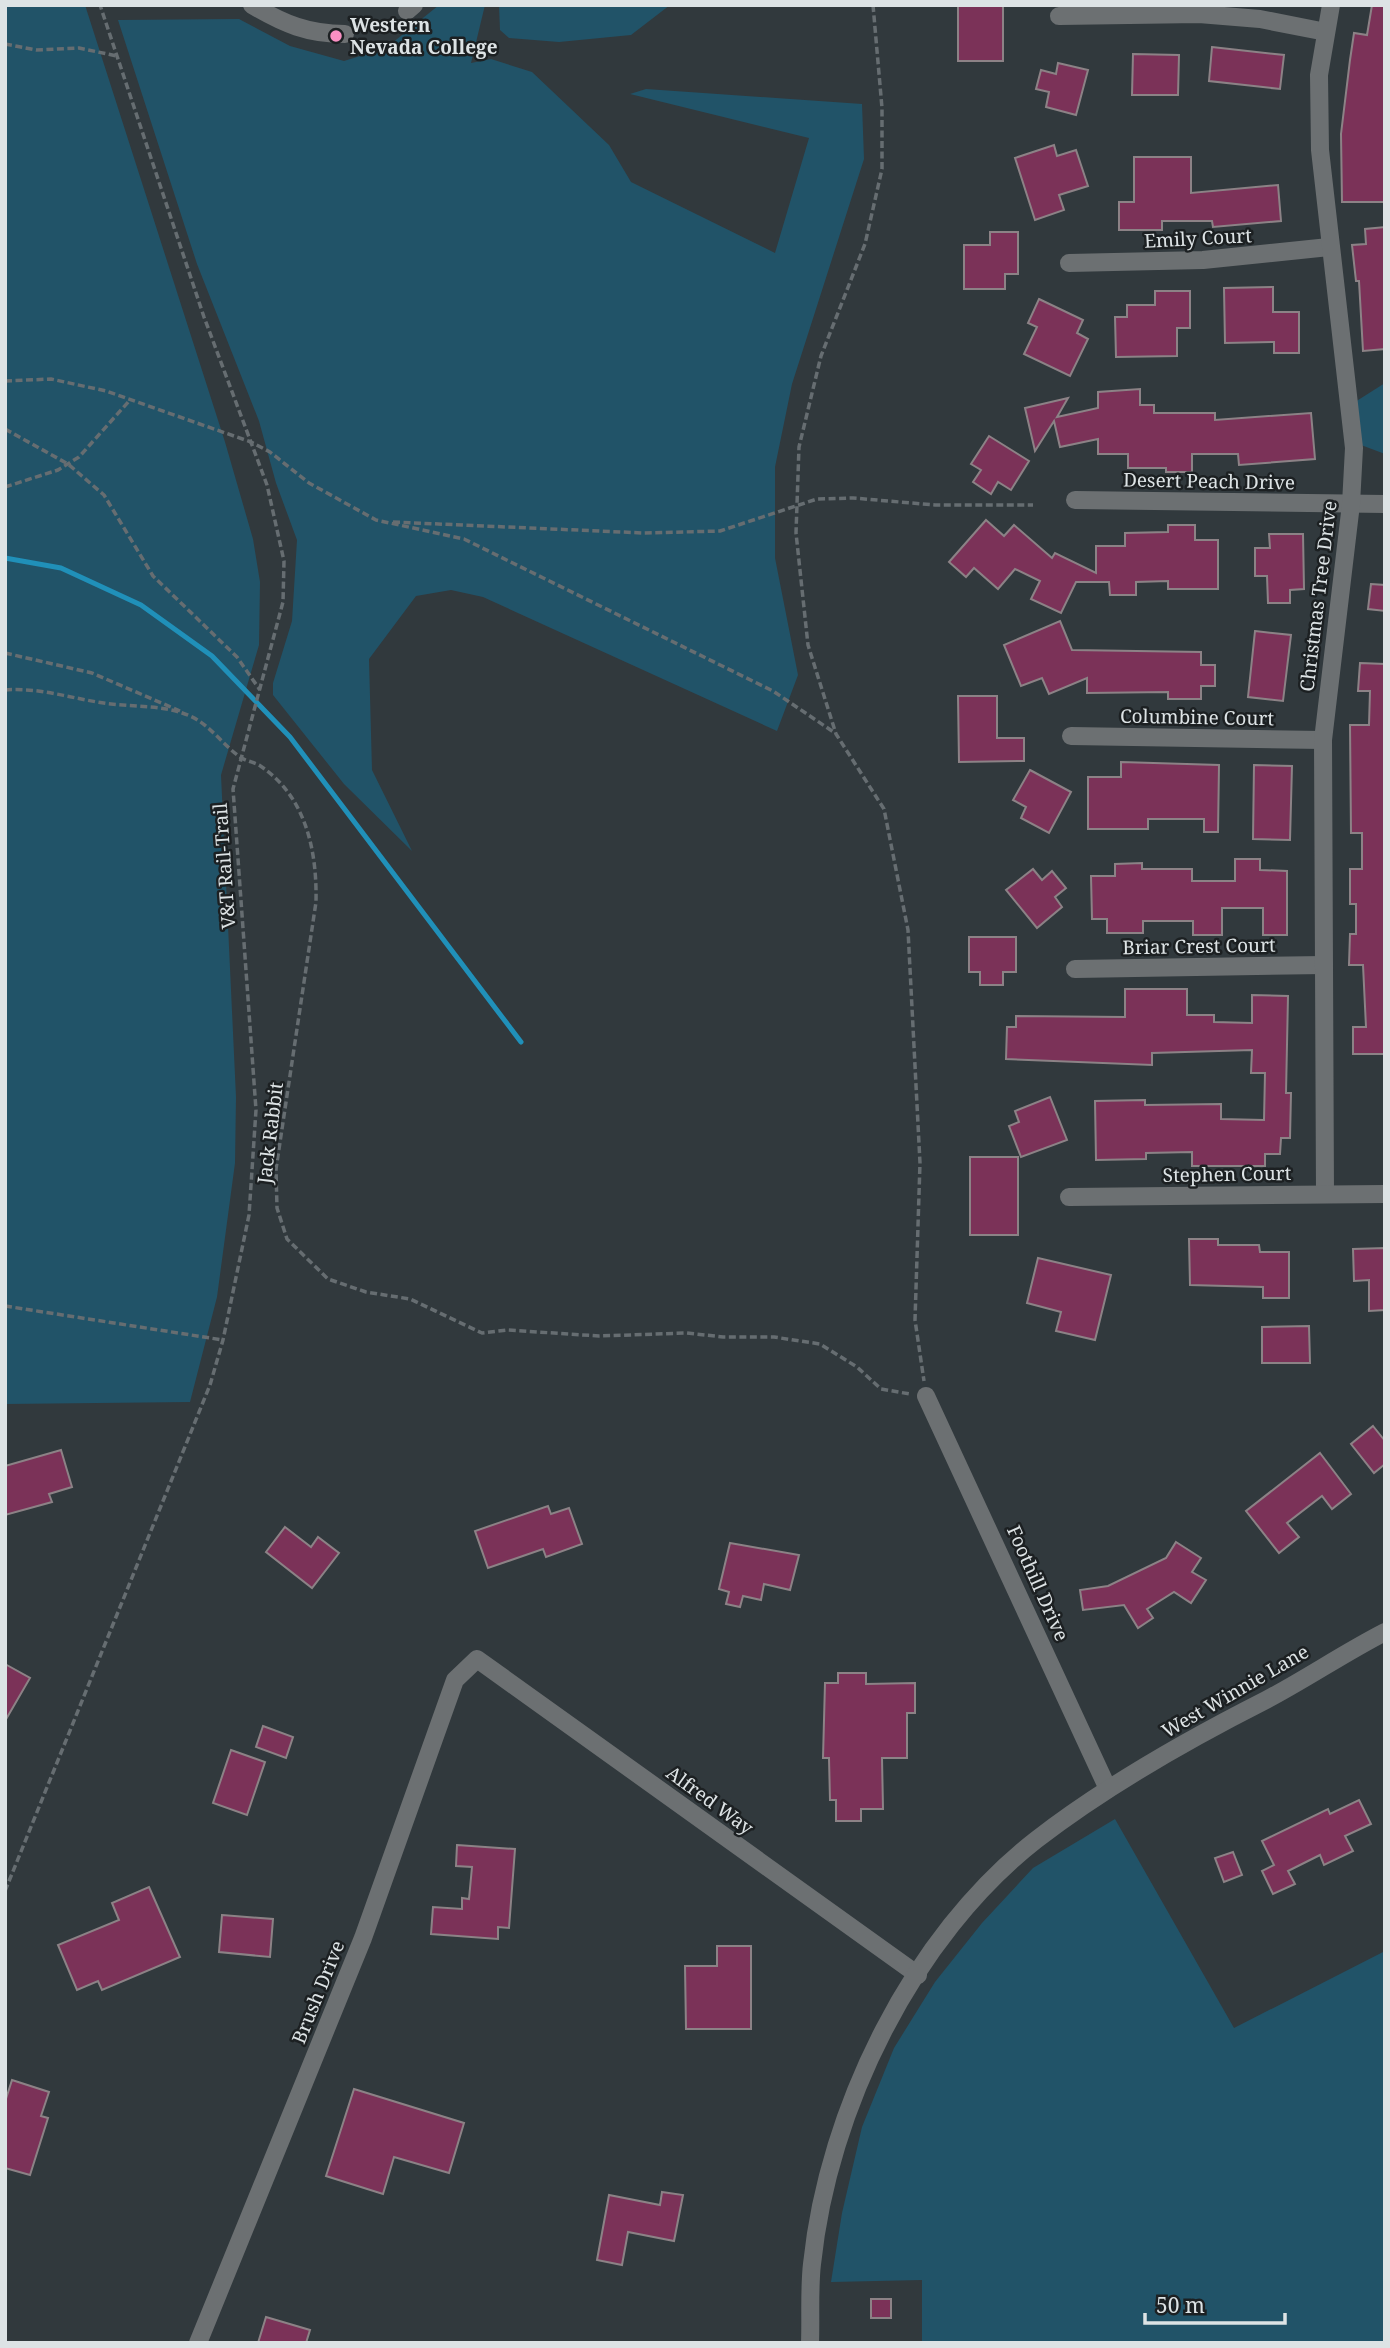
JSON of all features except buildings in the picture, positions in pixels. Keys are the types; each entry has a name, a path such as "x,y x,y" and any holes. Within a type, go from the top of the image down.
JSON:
{"street":[{"path":"252,5 287,25 315,34 345,34"},
{"name":"Christmas Tree Drive","path":"1325,1194 1322,740 1351,504 1354,448 1320,150 1319,75 1331,5"},
{"path":"1059,16 1199,14 1260,19 1326,32"},
{"name":"Emily Court","path":"1069,263 1216,260 1329,247"},
{"name":"Desert Peach Drive","path":"1075,500 1385,504"},
{"name":"Columbine Court","path":"1071,736 1322,740"},
{"name":"Briar Crest Court","path":"1074,969 1324,965"},
{"name":"Stephen Court","path":"1069,1197 1385,1194"},
{"name":"Foothill Drive","path":"926,1396 985,1518 1108,1789"},
{"name":"West Winnie Lane","path":"810,2343 812,2264 827,2180 849,2106 875,2050 918,1975 949,1929 988,1885 1035,1841 1108,1789 1385,1632"},
{"name":"Alfred Way","path":"477,1659 918,1975"},
{"name":"Brush Drive","path":"198,2343 363,1938 454,1680 477,1659"}],"path":[{"name":"V&T Rail-Trail","path":"5,1891 210,1385 223,1340 249,1215 256,1110 233,789 283,602 284,561 267,485 204,317 100,5"},
{"path":"873,5 882,108 882,169 865,244 821,356 799,447 796,534 808,645 836,734 884,809 908,930 920,1163 915,1320 926,1396"},
{"path":"5,44 36,50 79,48 118,56"},
{"path":"5,381 51,379 106,391 251,442 270,452 309,483 376,520 464,539 773,691 836,734"},
{"path":"5,487 58,470 79,457 130,400"},
{"path":"5,429 68,464 104,495 153,576 237,657 260,690"},
{"path":"376,520 644,534 720,531 817,499 853,498 935,505 1033,505"},
{"path":"5,653 92,673 192,716"},
{"name":"Jack Rabbit","path":"5,690 38,691 111,704 151,706 192,716 241,758 258,765 283,786 300,812 312,840 316,902 290,1083 281,1125 276,1169 277,1208 287,1239 328,1279 366,1292 410,1299 482,1333 508,1330 541,1334 638,1336 687,1333 723,1337 774,1336 820,1344 857,1367 881,1389 926,1396"},
{"path":"5,1306 223,1340"}],"shaded area":[{"path":"5,5 85,5 225,442 253,539 260,582 259,645 221,775 236,1097 235,1163 217,1297 190,1402 5,1404"},
{"path":"439,5 485,5 471,63 491,59 532,72 609,145 631,182 775,253 809,138 630,94 646,89 862,104 864,159 792,384 775,467 775,558 798,675 777,731 483,597 451,590 416,596 369,659 372,770 412,851 344,784 273,695 273,683 292,621 297,540 276,483 259,421 197,264 118,20 239,19 290,46 344,61 386,48"},
{"path":"499,5 670,5 631,35 559,42 509,38 500,30"},
{"path":"1385,383 1385,454 1361,445 1355,402"},
{"path":"1115,1819 1234,2028 1385,1951 1385,2343 922,2343 922,2280 831,2282 842,2213 862,2127 894,2048 935,1982 982,1923 1033,1868"}],"waterway":[{"path":"5,558 61,568 141,605 212,656 290,737 521,1042"}],"place":[{"name":"Western Nevada College","path":"336,36"}]}
